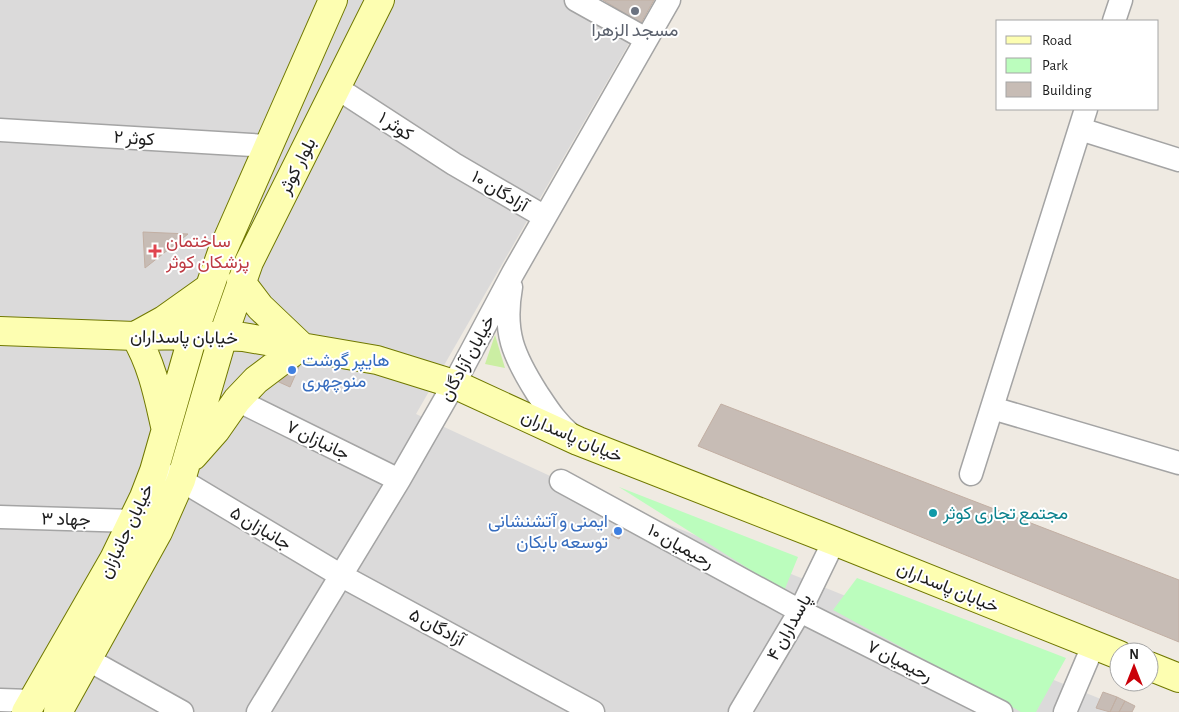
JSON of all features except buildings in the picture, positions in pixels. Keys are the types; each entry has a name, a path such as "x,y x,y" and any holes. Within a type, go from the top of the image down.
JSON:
{"street":[{"name":"بلوار کوثر","path":"193,335 222,252 333,0"},
{"name":"بلوار کوثر","path":"223,336 245,272 380,0"},
{"path":"576,0 646,39"},
{"name":"خیابان آزادگان","path":"258,712 399,480 646,39 670,0"},
{"path":"1114,20 1121,0"},
{"name":"کوثر ۱","path":"337,88 454,164"},
{"path":"971,474 1083,119 1179,160"},
{"name":"کوثر ۲","path":"0,130 268,146"},
{"name":"آزادگان ۱۰","path":"454,164 545,218"},
{"path":"183,472 237,400 256,380 301,346 260,306 245,272 222,252"},
{"path":"514,273 507,308 510,337 516,358 555,421 578,441"},
{"path":"166,428 151,370 135,336 164,320 209,288"},
{"name":"خیابان پاسداران","path":"0,331 135,336 193,335 243,337 377,360 454,384 578,441 834,540 1109,652"},
{"name":"خیابان جانبازان","path":"29,706 114,559 133,520 154,472 193,335"},
{"name":"خیابان جانبازان","path":"58,712 158,532 183,472 223,336"},
{"name":"جانبازان ۷","path":"237,400 399,480"},
{"path":"992,408 1179,463"},
{"name":"جانبازان ۵","path":"154,472 183,472 340,575"},
{"name":"رحیمیان ۱۰","path":"561,481 800,611"},
{"name":"جهاد ۳","path":"0,518 133,520"},
{"name":"پاسداران ۴","path":"740,712 800,611 834,540"},
{"name":"آزادگان ۵","path":"340,575 593,712"},
{"name":"رحیمیان ۷","path":"800,611 1001,712"},
{"path":"1064,712 1093,646"},
{"path":"87,659 182,712"},
{"path":"0,700 29,706"}],"shaded area":[{"path":"0,0 654,0 416,414 561,481 1133,712 0,712"}],"green space":[{"path":"495,335 505,368 485,364"},
{"path":"619,487 798,557 784,591"},
{"path":"857,578 1066,658 1036,712 1021,712 833,610"}],"place":[{"name":"مسجد الزهرا","path":"635,11"},
{"name":"ساختمان پزشکان کوثر","path":"155,251"},
{"name":"هایپر گوشت منوچهری","path":"292,370"},
{"name":"مجتمع تجاری کوثر","path":"933,513"},
{"name":"ایمنی و آتشنشانی توسعه بابکان","path":"618,531"}]}
